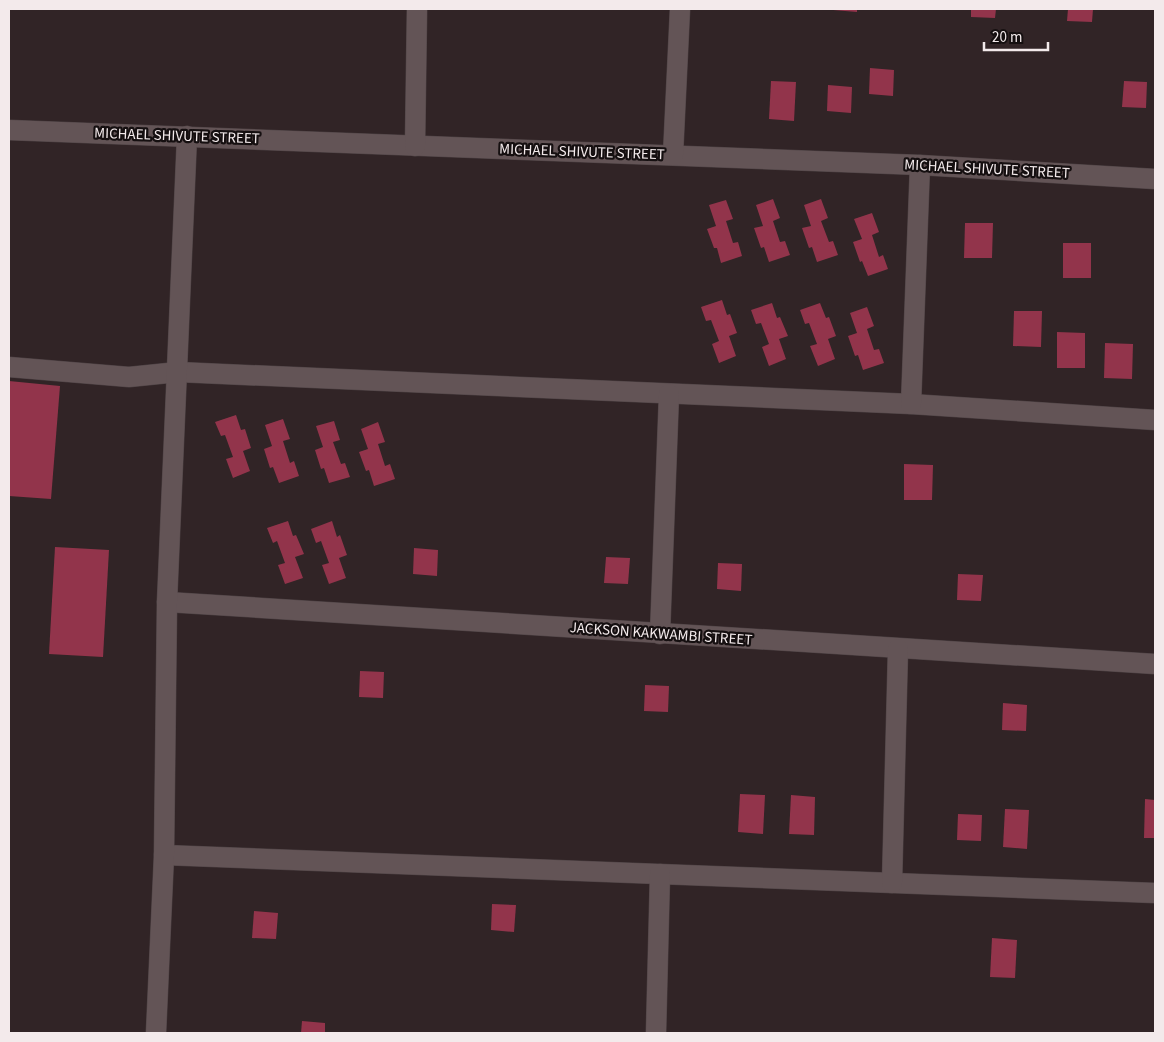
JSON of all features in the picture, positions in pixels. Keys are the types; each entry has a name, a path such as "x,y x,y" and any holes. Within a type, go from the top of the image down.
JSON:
{"street":[{"path":"415,146 417,9"},
{"path":"673,155 680,9"},
{"name":"MICHAEL SHIVUTE STREET","path":"9,130 920,164 1155,179"},
{"path":"156,1033 164,855 167,602 187,136"},
{"path":"911,404 920,164"},
{"path":"9,367 129,377 178,372 911,404 1155,420"},
{"path":"660,634 669,394"},
{"name":"JACKSON KAKWAMBI STREET","path":"167,602 1155,664"},
{"path":"892,883 898,649"},
{"path":"164,855 1155,893"},
{"path":"656,1033 660,874"}],"building":[{"path":"857,9 857,12 833,10"},
{"path":"971,9 996,9 995,18 971,17"},
{"path":"1068,9 1093,9 1092,22 1067,21"},
{"path":"870,68 894,70 893,96 869,94"},
{"path":"771,81 796,82 794,121 769,119"},
{"path":"1124,81 1147,82 1146,108 1122,107"},
{"path":"828,85 852,87 851,113 827,111"},
{"path":"773,199 780,218 773,221 780,242 785,241 790,255 769,262 764,247 761,248 754,228 763,226 756,205"},
{"path":"821,199 828,218 821,221 829,242 833,241 838,255 817,262 812,247 809,248 802,228 811,226 804,205"},
{"path":"726,200 733,219 726,221 733,243 738,242 742,256 721,263 717,248 714,248 707,229 716,226 709,205"},
{"path":"872,213 879,232 872,235 879,257 883,255 888,269 868,276 862,261 860,262 853,242 862,239 854,219"},
{"path":"965,223 993,223 992,258 964,258"},
{"path":"1063,243 1091,243 1091,278 1063,278"},
{"path":"722,300 727,315 730,314 737,333 729,336 736,356 719,363 712,344 719,341 711,320 706,321 701,307"},
{"path":"772,303 777,318 780,317 788,336 779,339 786,359 769,366 762,347 769,344 761,323 756,324 751,310"},
{"path":"820,303 826,318 829,317 836,336 828,339 835,359 818,366 810,346 817,344 809,323 805,324 800,310"},
{"path":"867,307 874,326 867,329 874,350 879,349 884,363 863,370 858,355 855,356 848,336 857,333 850,313"},
{"path":"1014,311 1042,311 1041,347 1013,346"},
{"path":"1057,332 1085,333 1085,368 1057,368"},
{"path":"1105,343 1133,344 1132,379 1104,378"},
{"path":"9,381 60,386 51,499 9,496"},
{"path":"236,415 241,430 245,429 251,448 243,451 250,471 233,478 226,459 233,457 225,435 221,436 215,422"},
{"path":"283,419 290,439 283,441 290,463 294,461 299,476 279,483 273,467 270,468 264,449 272,446 265,425"},
{"path":"334,421 340,440 333,442 341,464 345,463 350,477 329,483 324,468 321,469 315,450 323,447 316,426"},
{"path":"378,422 385,442 378,444 385,466 390,464 395,479 374,486 369,470 366,471 359,452 368,449 361,429"},
{"path":"904,464 933,465 932,500 904,500"},
{"path":"288,521 293,536 296,535 304,554 295,557 303,578 285,584 278,565 285,563 277,541 273,543 267,528"},
{"path":"332,521 337,537 340,535 347,555 339,558 346,578 329,584 322,565 329,563 321,541 316,543 311,529"},
{"path":"55,547 109,550 103,657 49,654"},
{"path":"414,548 438,550 437,576 413,574"},
{"path":"606,557 630,558 628,584 604,583"},
{"path":"718,563 742,564 741,591 717,589"},
{"path":"958,574 983,575 981,601 957,600"},
{"path":"360,671 384,672 383,698 359,697"},
{"path":"645,685 669,686 668,712 644,711"},
{"path":"1003,703 1027,705 1026,731 1002,730"},
{"path":"740,794 765,795 763,834 738,832"},
{"path":"791,795 815,797 814,835 789,834"},
{"path":"1145,799 1155,800 1155,838 1144,838"},
{"path":"1005,809 1029,810 1027,849 1003,847"},
{"path":"958,814 982,815 981,841 957,840"},
{"path":"492,904 516,905 514,932 491,930"},
{"path":"254,911 278,913 276,939 252,938"},
{"path":"992,938 1017,940 1015,978 990,977"},
{"path":"302,1021 325,1023 325,1033 301,1033"}]}
